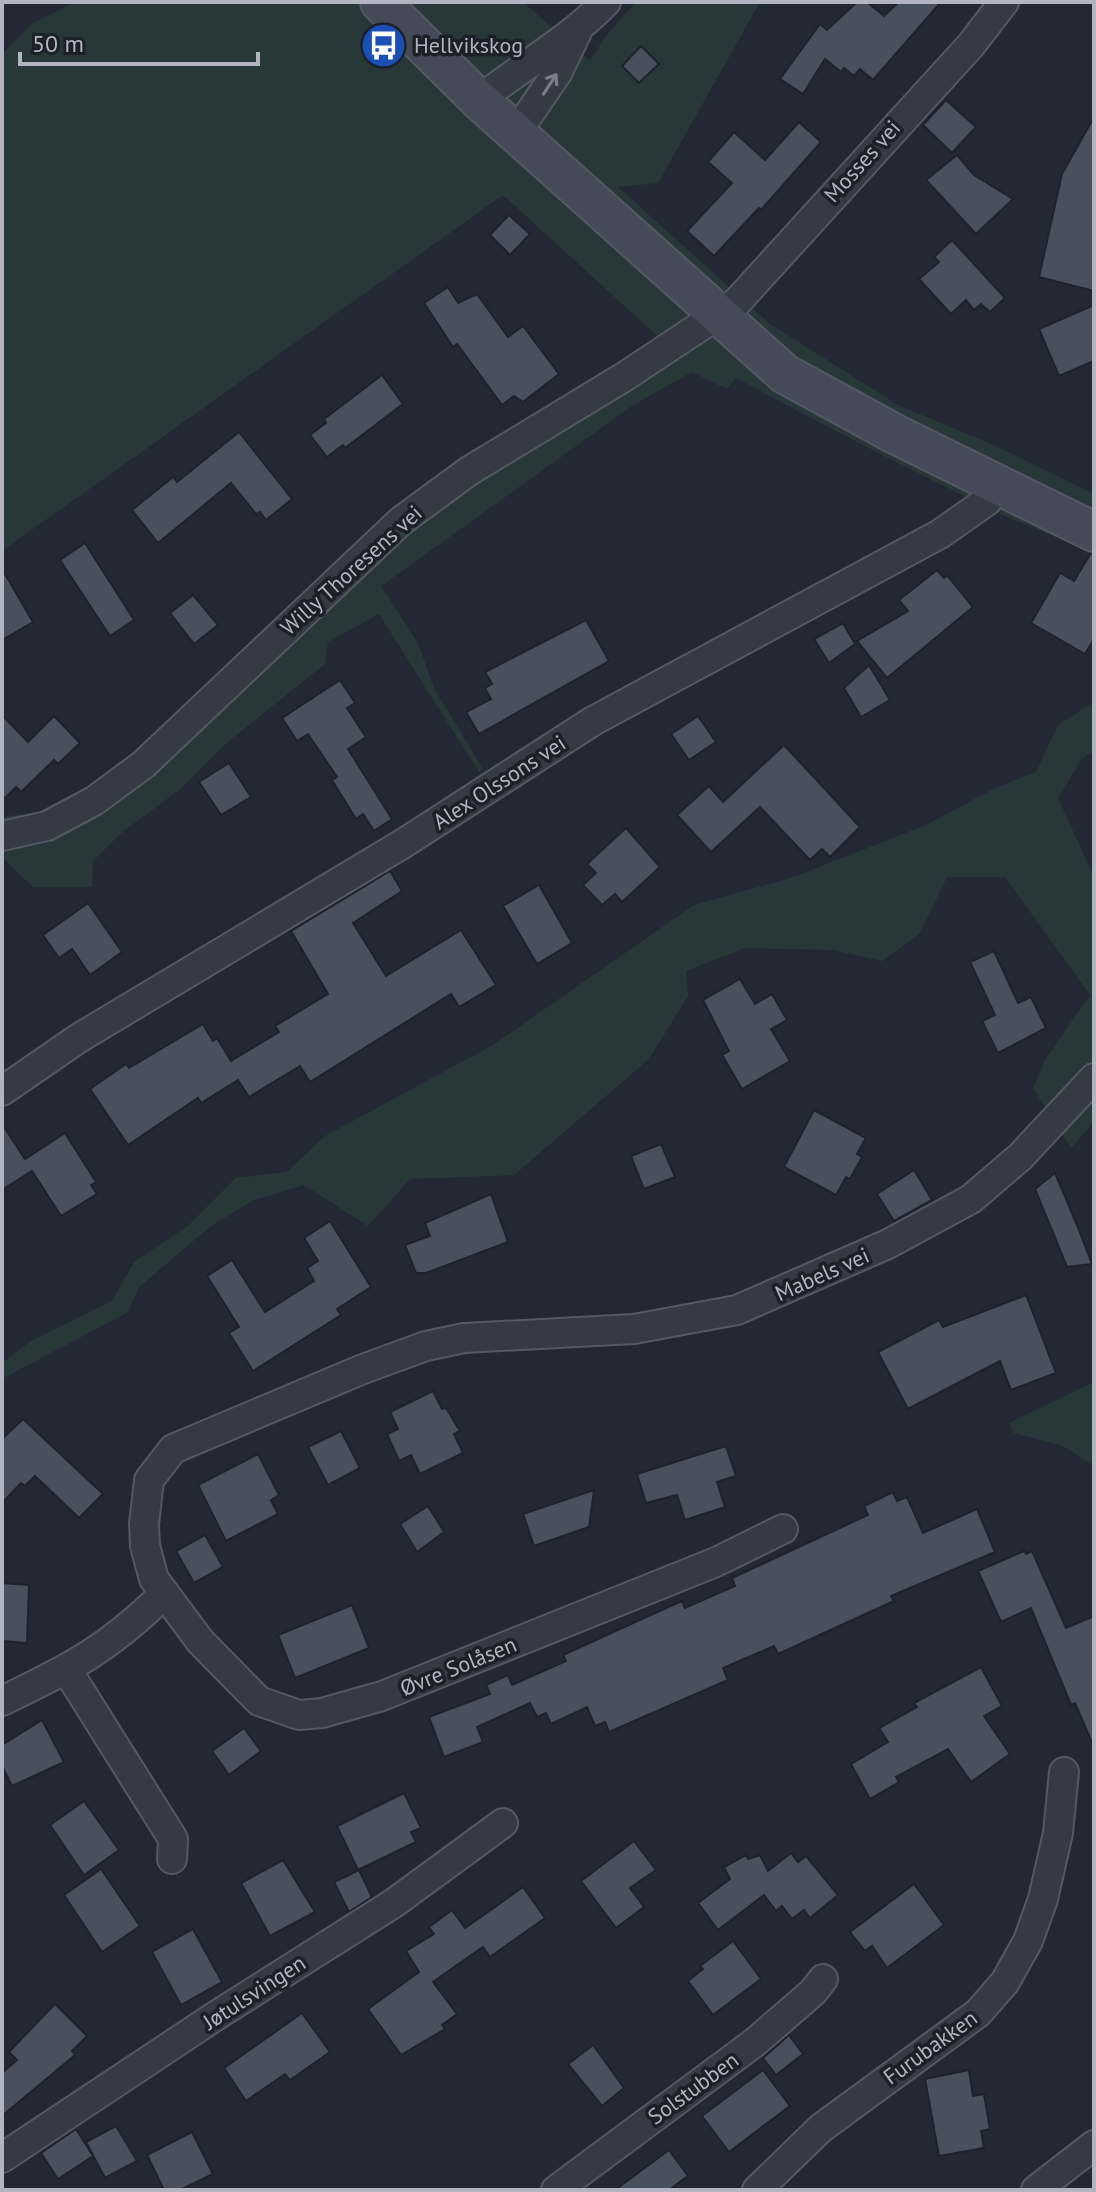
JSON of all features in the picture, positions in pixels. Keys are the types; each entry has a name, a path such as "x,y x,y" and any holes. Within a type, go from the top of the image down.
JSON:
{"main road":[{"path":"380,2 479,100 716,316 785,374 824,398 1094,532"}],"street":[{"path":"479,100 535,57 577,31 606,2"},
{"name":"Mosses vei","path":"716,316 737,302 870,151 971,45 1004,2"},
{"path":"516,133 557,73 577,31"},
{"name":"Willy Thoresens vei","path":"2,836 47,826 94,801 144,764 401,521 469,471 624,377 716,316"},
{"name":"Alex Olssons vei","path":"2,1091 79,1038 404,843 580,728 940,534 987,501 998,482"},
{"name":"Mabels vei","path":"491,1335 634,1329 684,1322 737,1310 814,1278 915,1231 971,1199 1020,1157 1094,1078"},
{"name":"Øvre Solåsen","path":"491,1335 426,1346 376,1364 199,1436 165,1455 149,1480 144,1524 149,1567 163,1595 200,1641 253,1696 285,1712 322,1713 382,1696 716,1562 783,1529"},
{"path":"2,1701 67,1670 125,1633 163,1595"},
{"path":"67,1670 173,1839 172,1859"},
{"name":"Furubakken","path":"757,2190 821,2128 978,2013 1005,1982 1028,1941 1043,1899 1058,1833 1064,1772"},
{"name":"Jøtulsvingen","path":"2,2158 214,2017 394,1903 503,1823"},
{"name":"Solstubben","path":"556,2190 754,2043 813,1992 823,1979"},
{"path":"1036,2190 1094,2145"}],"shaded area":[{"path":"76,2 523,2 590,61 606,36 636,2 760,2 658,183 618,187 770,324 898,405 998,447 1094,494 1094,555 961,494 736,378 727,389 692,372 635,404 381,586 418,643 434,688 483,769 479,772 379,614 328,642 325,664 230,740 179,790 120,834 93,861 92,887 33,887 2,857 2,817 112,802 416,522 677,354 503,195 2,551 2,54 33,23"},
{"path":"1094,702 1094,750 1081,760 1058,798 1094,877 1094,1122 1071,1148 1033,1088 1045,1060 1090,995 1005,877 947,877 919,934 882,961 833,950 745,948 686,971 688,996 649,1059 514,1175 410,1179 368,1226 304,1185 254,1200 211,1226 139,1287 128,1312 2,1379 2,1363 31,1341 112,1301 134,1262 188,1226 236,1178 287,1172 325,1136 493,1045 694,905 791,878 926,825 995,788 1036,772 1058,725"},
{"path":"1094,1382 1094,1466 1063,1446 1014,1433 1009,1423"}],"building":[{"path":"857,2 867,2 884,16 899,2 941,2 873,80 860,69 854,76 844,68 841,72 825,59 803,94 780,79 820,24 827,30"},
{"path":"641,46 659,64 639,83 622,66"},
{"path":"946,100 976,127 952,153 923,125"},
{"path":"1094,117 1094,291 1039,277 1062,174"},
{"path":"799,122 821,142 761,210 759,208 714,256 687,231 732,183 708,162 734,132 765,160"},
{"path":"957,155 974,175 1013,199 976,234 926,180"},
{"path":"509,215 530,234 510,255 490,235"},
{"path":"952,240 1005,298 990,312 981,304 974,310 966,300 951,314 919,279 939,262 934,257"},
{"path":"448,287 458,303 477,294 508,337 523,326 559,374 523,402 514,396 502,405 457,344 453,347 424,303"},
{"path":"1094,305 1094,361 1059,376 1039,329"},
{"path":"382,375 403,404 345,448 343,445 327,457 310,435 326,423 324,419"},
{"path":"239,432 292,499 266,520 260,512 256,514 231,483 158,543 132,510 173,477 177,482"},
{"path":"85,543 134,620 110,636 60,560"},
{"path":"1091,553 1094,554 1094,639 1085,654 1031,623 1060,573 1074,581"},
{"path":"2,569 33,622 2,640"},
{"path":"937,570 944,578 947,575 973,607 887,678 857,641 908,611 899,600"},
{"path":"193,595 218,625 194,644 170,613"},
{"path":"586,620 609,661 479,734 466,712 491,699 485,688 492,684 485,672"},
{"path":"843,623 855,644 829,663 814,639"},
{"path":"869,665 890,700 861,717 844,688"},
{"path":"340,680 355,703 347,708 366,737 348,749 392,819 374,831 363,814 356,819 332,780 337,777 308,734 297,741 282,718"},
{"path":"2,715 28,742 54,716 80,743 58,764 54,760 21,792 16,787 2,801"},
{"path":"698,716 716,742 689,760 671,734"},
{"path":"784,745 860,827 830,857 822,849 810,860 760,807 711,852 677,815 709,786 723,802"},
{"path":"229,763 251,797 221,815 199,782"},
{"path":"626,828 660,867 622,902 615,894 602,905 583,885 596,873 587,864"},
{"path":"390,871 402,891 353,923 386,976 461,930 496,985 459,1007 451,994 310,1082 300,1066 249,1097 238,1080 201,1103 198,1098 128,1145 90,1089 126,1064 129,1068 203,1024 213,1041 217,1038 231,1061 279,1032 275,1026 328,994 291,931"},
{"path":"539,885 572,943 537,964 503,906"},
{"path":"88,903 122,952 90,975 72,949 59,958 43,935"},
{"path":"994,951 1018,1003 1031,997 1046,1028 998,1053 982,1021 995,1015 970,962"},
{"path":"740,979 755,1004 772,994 787,1020 771,1029 790,1061 742,1089 722,1055 729,1051 703,1000"},
{"path":"814,1110 866,1138 857,1154 862,1157 850,1179 846,1177 836,1195 784,1167"},
{"path":"2,1124 25,1159 65,1133 96,1182 91,1185 97,1194 61,1216 32,1171 2,1190"},
{"path":"661,1144 675,1177 644,1189 631,1156"},
{"path":"914,1170 932,1200 894,1221 877,1194"},
{"path":"1055,1173 1092,1264 1067,1267 1035,1189"},
{"path":"491,1194 508,1242 426,1273 416,1273 405,1245 430,1236 425,1223"},
{"path":"330,1221 371,1287 337,1309 341,1315 253,1371 229,1333 239,1327 207,1276 232,1260 265,1312 314,1281 307,1268 318,1261 304,1238"},
{"path":"1026,1295 1056,1373 1011,1390 1000,1361 908,1409 878,1352 939,1320 943,1327"},
{"path":"433,1391 442,1409 446,1408 460,1431 454,1434 463,1453 420,1474 411,1455 399,1461 387,1434 398,1429 390,1412"},
{"path":"23,1419 103,1494 79,1518 35,1476 25,1486 21,1483 2,1503 2,1439"},
{"path":"341,1431 360,1468 328,1485 308,1447"},
{"path":"726,1446 736,1476 717,1482 725,1507 685,1520 677,1495 646,1503 637,1474"},
{"path":"258,1454 279,1495 271,1500 278,1514 226,1541 198,1485"},
{"path":"594,1490 589,1527 534,1546 523,1514"},
{"path":"893,1492 897,1501 907,1497 923,1533 977,1509 995,1552 891,1596 894,1601 778,1654 774,1646 723,1668 728,1680 609,1732 605,1722 595,1726 587,1707 551,1724 546,1713 537,1717 530,1703 477,1727 483,1742 444,1757 429,1717 490,1694 486,1685 508,1675 512,1685 566,1661 563,1655 682,1601 685,1608 735,1586 732,1578 868,1515 864,1506"},
{"path":"428,1506 444,1532 417,1552 400,1524"},
{"path":"205,1535 223,1567 194,1583 176,1551"},
{"path":"1024,1551 1026,1554 1032,1551 1066,1628 1094,1616 1094,1747 1075,1703 1071,1705 1031,1608 1001,1622 978,1571"},
{"path":"2,1583 29,1585 27,1643 2,1641"},
{"path":"352,1605 369,1648 295,1678 278,1635"},
{"path":"981,1667 1002,1706 984,1716 1010,1754 971,1782 948,1749 896,1777 899,1782 870,1799 851,1764 888,1742 879,1728 917,1707 914,1703"},
{"path":"42,1720 64,1762 12,1786 2,1766 2,1745"},
{"path":"244,1728 261,1751 229,1775 212,1751"},
{"path":"404,1793 421,1828 411,1832 416,1842 358,1870 337,1826"},
{"path":"84,1801 119,1850 84,1875 50,1825"},
{"path":"634,1841 656,1870 630,1888 644,1907 616,1928 581,1881"},
{"path":"791,1853 798,1862 806,1856 838,1895 810,1918 804,1910 792,1919 782,1906 776,1911 764,1895 718,1930 698,1903 730,1879 724,1867 746,1855 748,1859 760,1855 768,1871"},
{"path":"283,1860 315,1912 270,1936 241,1883"},
{"path":"101,1869 140,1926 102,1952 64,1895"},
{"path":"359,1870 372,1897 349,1912 334,1882"},
{"path":"914,1884 944,1925 887,1968 872,1946 865,1951 850,1932"},
{"path":"523,1887 545,1918 490,1957 483,1947 433,1982 457,2014 442,2025 445,2029 401,2055 368,2009 419,1972 406,1951 434,1934 429,1927 452,1910 465,1928"},
{"path":"193,1929 222,1982 181,2005 152,1952"},
{"path":"733,1941 761,1979 713,2015 688,1981 703,1969 700,1966"},
{"path":"55,2004 87,2036 72,2051 75,2055 2,2116 2,2073 17,2060 9,2052"},
{"path":"302,2013 330,2052 290,2080 285,2074 246,2101 224,2068"},
{"path":"789,2035 803,2054 776,2075 763,2058"},
{"path":"593,2045 624,2088 602,2106 568,2064"},
{"path":"763,2070 790,2106 729,2152 702,2116"},
{"path":"969,2070 973,2096 984,2094 990,2129 981,2131 984,2148 939,2156 925,2079"},
{"path":"116,2126 137,2161 105,2178 86,2142"},
{"path":"76,2129 93,2156 58,2179 41,2153"},
{"path":"192,2132 213,2174 180,2190 164,2190 147,2155"},
{"path":"669,2150 688,2176 669,2190 615,2190"}],"place":[{"name":"Hellvikskog","path":"383,45"}]}
